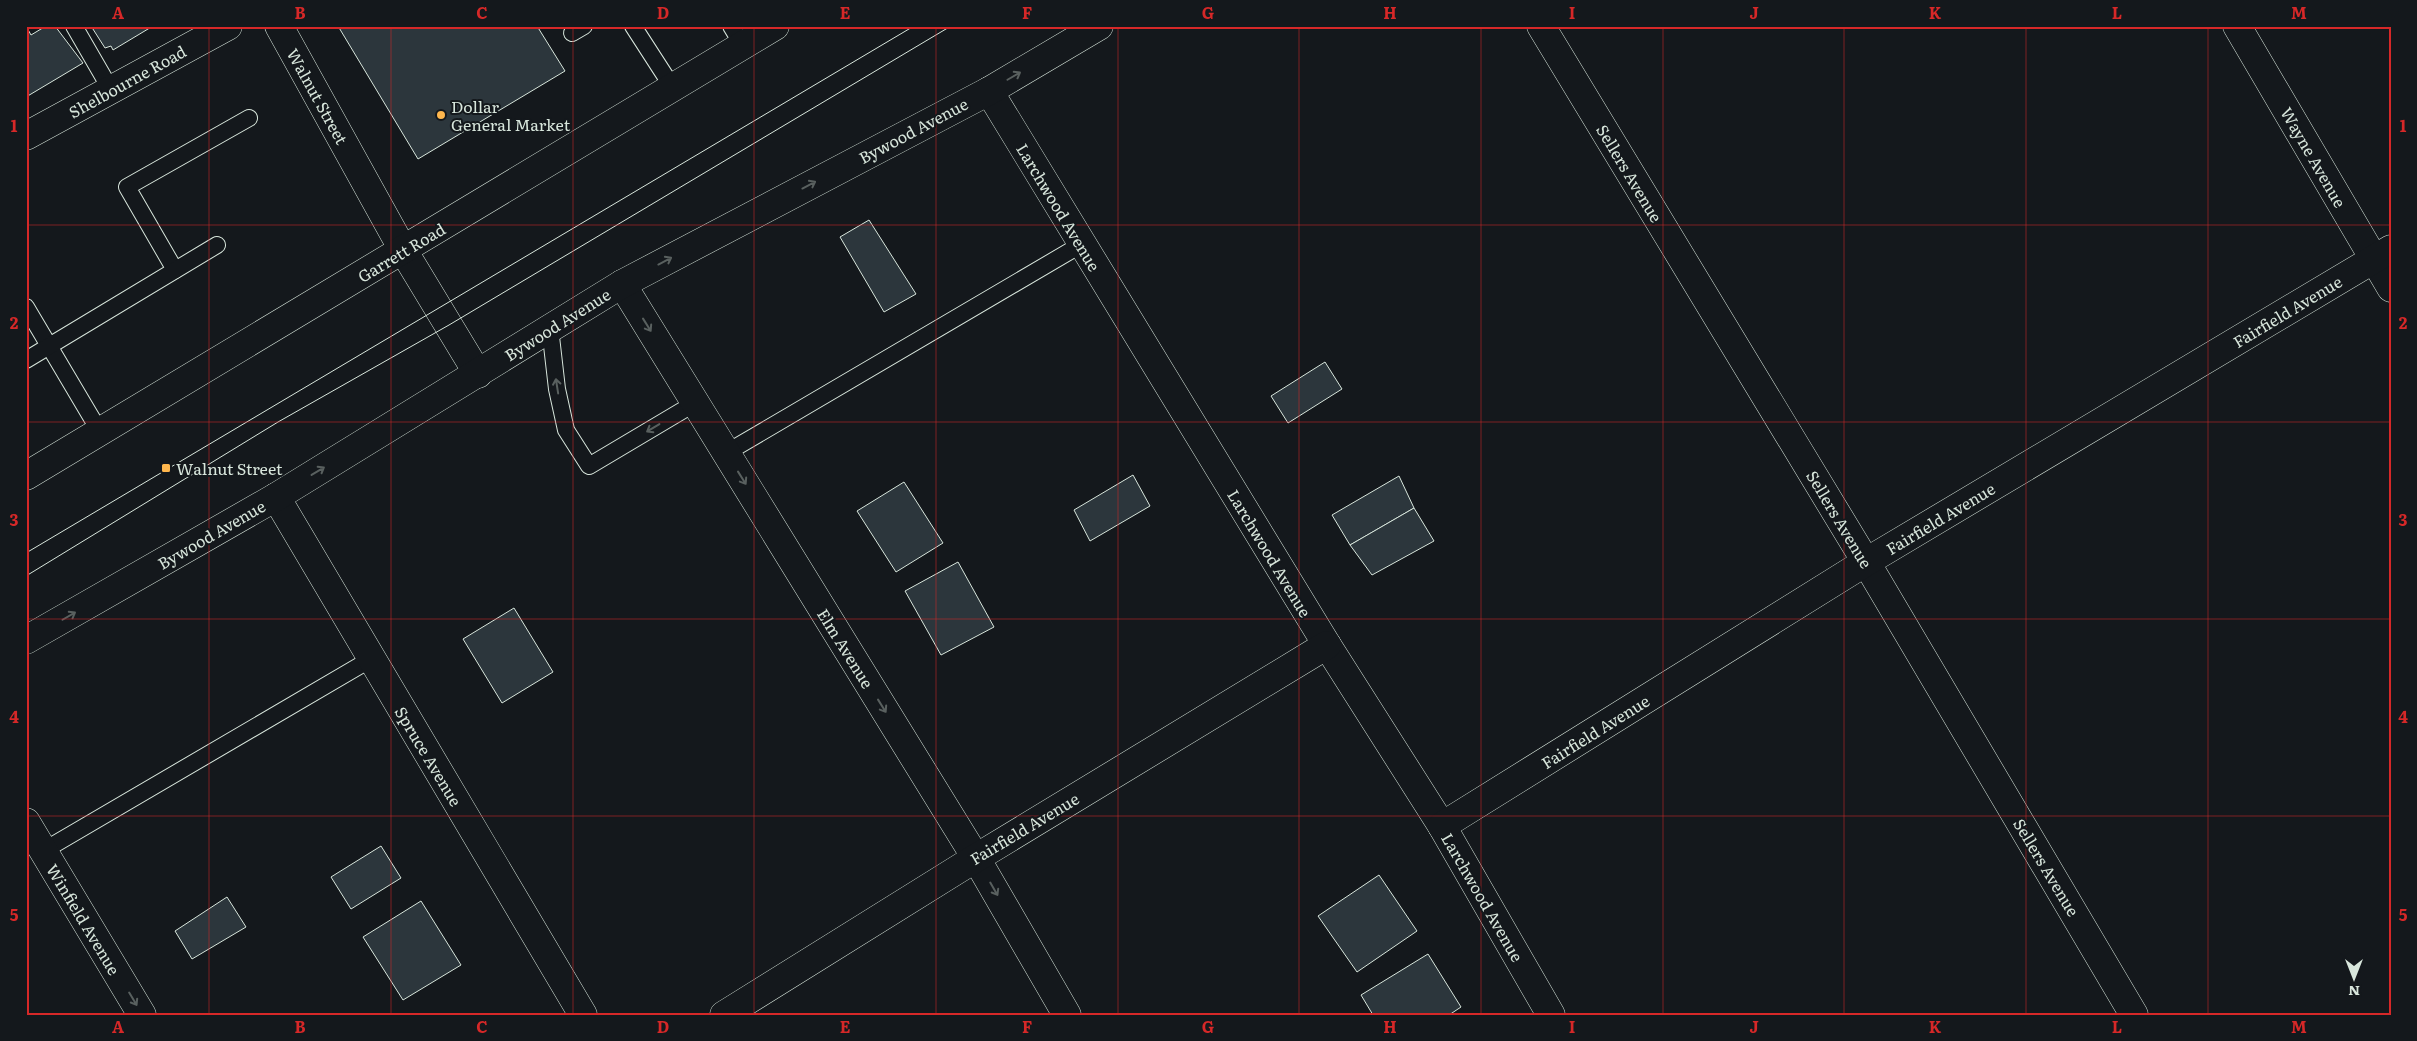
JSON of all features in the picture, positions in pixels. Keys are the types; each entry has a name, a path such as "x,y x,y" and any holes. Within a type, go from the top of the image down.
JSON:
{"street":[{"name":"Shelbourne Road","path":"26,136 228,26"},
{"name":"Walnut Street","path":"279,26 403,250 478,374"},
{"name":"Garrett Road","path":"26,476 673,88 737,36 776,26"},
{"name":"Bywood Avenue","path":"26,640 276,497 622,284 988,91 1099,26"},
{"name":"Sellers Avenue","path":"1541,26 1866,562 2134,1015"},
{"name":"Wayne Avenue","path":"2237,26 2382,254 2391,288"},
{"name":"Larchwood Avenue","path":"988,91 1326,645 1442,826 1552,1015"},
{"name":"Fairfield Avenue","path":"1442,826 1866,562 2382,254"},
{"name":"Elm Avenue","path":"622,284 976,858 1067,1015"},
{"name":"Spruce Avenue","path":"276,497 583,1015"},
{"name":"Fairfield Avenue","path":"724,1015 976,858 1326,645"},
{"name":"Winfield Avenue","path":"26,822 142,1015"}],"lane":[{"path":"74,26 111,90"},
{"path":"633,26 673,88"},
{"path":"175,270 127,188 249,118"},
{"path":"726,453 1082,244"},
{"path":"26,360 217,245"},
{"path":"26,307 100,432"},
{"path":"550,328 557,389 566,430 589,466 695,403"},
{"path":"43,851 371,659"}],"building":[{"path":"26,26 31,35 46,26 55,26 83,63 26,97"},
{"path":"91,26 153,26 113,50 111,46 105,48"},
{"name":"Dollar General Market","path":"338,26 537,26 565,71 418,159"},
{"path":"869,220 916,294 884,312 840,237"},
{"path":"1325,362 1342,389 1288,423 1271,396"},
{"path":"1133,475 1150,506 1090,541 1074,510"},
{"path":"1399,476 1414,508 1350,545 1332,515"},
{"path":"904,482 943,543 896,572 857,511"},
{"path":"1414,508 1434,541 1372,575 1350,545"},
{"path":"958,562 994,627 941,655 905,591"},
{"path":"514,608 553,672 502,703 463,639"},
{"path":"381,846 401,878 351,909 331,877"},
{"path":"1379,875 1417,931 1357,972 1318,916"},
{"path":"227,897 246,927 192,959 175,931"},
{"path":"421,901 461,965 403,1000 363,937"},
{"path":"1428,954 1461,1007 1449,1015 1373,1015 1361,995"}],"tram line":[{"path":"26,553 914,26"},
{"path":"26,576 278,422 449,325 951,26"}],"place":[{"name":"Dollar General Market","path":"441,115"},
{"name":"Walnut Street","path":"166,468"}]}
